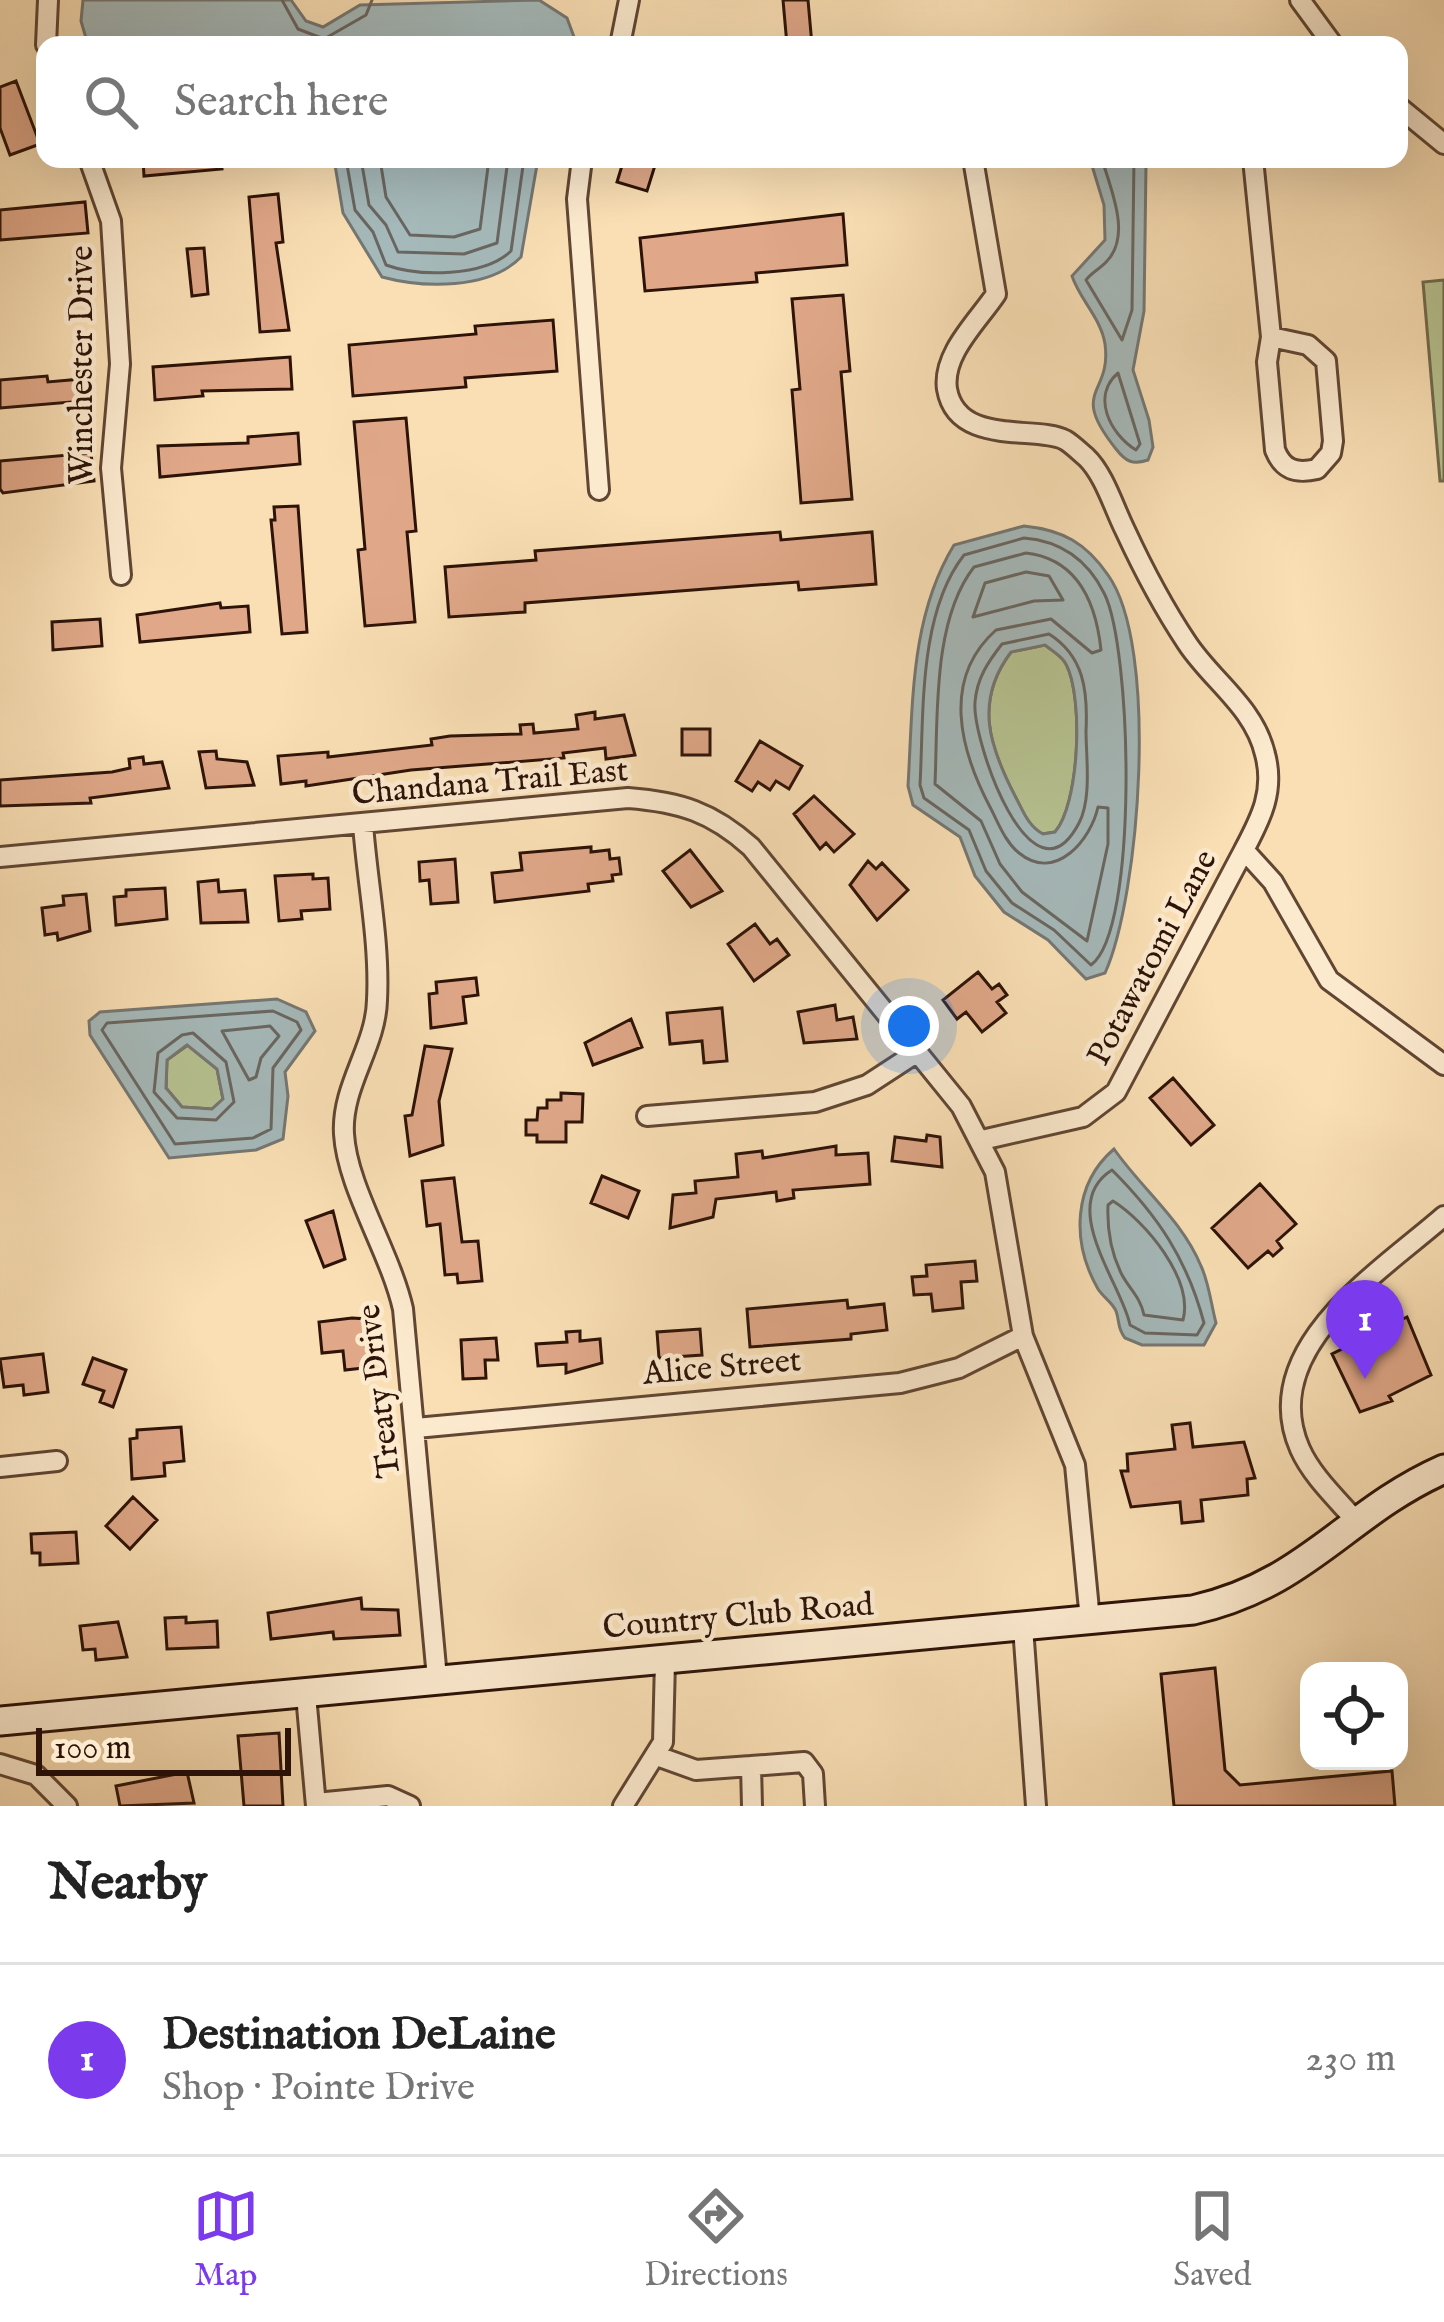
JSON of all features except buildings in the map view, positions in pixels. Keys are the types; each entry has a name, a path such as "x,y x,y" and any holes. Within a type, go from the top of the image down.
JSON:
{"street":[{"path":"46,36 48,0"},
{"path":"622,36 629,0"},
{"path":"1300,0 1321,36"},
{"path":"1408,116 1443,150"},
{"name":"Winchester Drive","path":"92,168 111,221 120,364 111,469 121,575"},
{"path":"581,168 577,199 599,490"},
{"name":"Potawatomi Lane","path":"975,168 996,294 951,357 947,391 961,414 984,428 1023,437 1062,437 1092,462 1160,599 1190,648 1255,727 1269,771 1264,812 1116,1092 1083,1117 982,1140"},
{"path":"1254,168 1271,337 1267,362 1275,450 1280,463 1293,471 1317,469 1331,453 1333,441 1326,361 1308,345 1271,337"},
{"name":"Chandana Trail East","path":"0,857 628,798 705,812 751,847 982,1140 1002,1201 1024,1336 1076,1465 1090,1620"},
{"name":"Treaty Drive","path":"363,824 378,999 344,1110 344,1132 352,1173 394,1272 416,1428 437,1678"},
{"path":"1244,850 1273,882 1329,980 1444,1065"},
{"path":"647,1116 815,1102 866,1085 916,1053"},
{"path":"1357,1522 1299,1448 1291,1414 1295,1373 1316,1333 1444,1216"},
{"name":"Alice Street","path":"416,1428 900,1383 959,1368 1024,1336"},
{"path":"0,1467 57,1461"},
{"name":"Country Club Road","path":"0,1721 1023,1627 1232,1601 1286,1577 1395,1493 1444,1469"},
{"path":"1023,1627 1036,1806"},
{"path":"623,1806 657,1756 666,1727 665,1660"},
{"path":"306,1695 316,1804 388,1796 410,1806"},
{"path":"657,1756 696,1770 804,1762 813,1774 815,1806"},
{"path":"0,1764 36,1774 67,1806"},
{"path":"751,1766 752,1806"}],"green space":[{"path":"1444,280 1444,481 1440,481 1423,282"},
{"path":"1045,645 1066,664 1077,725 1074,776 1063,818 1055,832 1042,834 1026,818 998,759 989,706 999,670 1011,652"},
{"path":"188,1045 217,1069 223,1099 212,1109 182,1107 166,1088 167,1060"}],"water":[{"path":"83,0 291,0 306,21 323,27 360,5 539,0 567,18 574,36 85,36"},
{"path":"336,168 536,168 521,257 508,268 474,281 417,283 382,277 343,213"},
{"path":"1093,168 1146,168 1144,311 1133,370 1153,447 1143,461 1123,457 1095,415 1093,403 1106,361 1105,344 1072,276 1105,240 1104,205"},
{"path":"1024,526 1062,535 1100,564 1124,609 1134,656 1139,771 1127,888 1105,973 1086,979 1048,940 1004,912 975,876 960,837 913,805 908,786 916,662 929,602 954,545","holes":["1045,645 1064,661 1072,680 1077,725 1069,799 1055,832 1043,834 1026,818 998,759 989,706 999,670 1011,652"]},
{"path":"277,999 306,1012 315,1031 285,1072 288,1096 283,1139 256,1150 169,1158 90,1035 89,1021 100,1012","holes":["187,1045 217,1069 223,1099 212,1109 182,1107 166,1088 167,1060"]},
{"path":"1114,1149 1173,1219 1201,1266 1216,1323 1204,1345 1142,1345 1125,1338 1116,1311 1089,1271 1080,1214 1090,1179"}],"place":[{"name":"Destination DeLaine","path":"1365,1379"}]}
